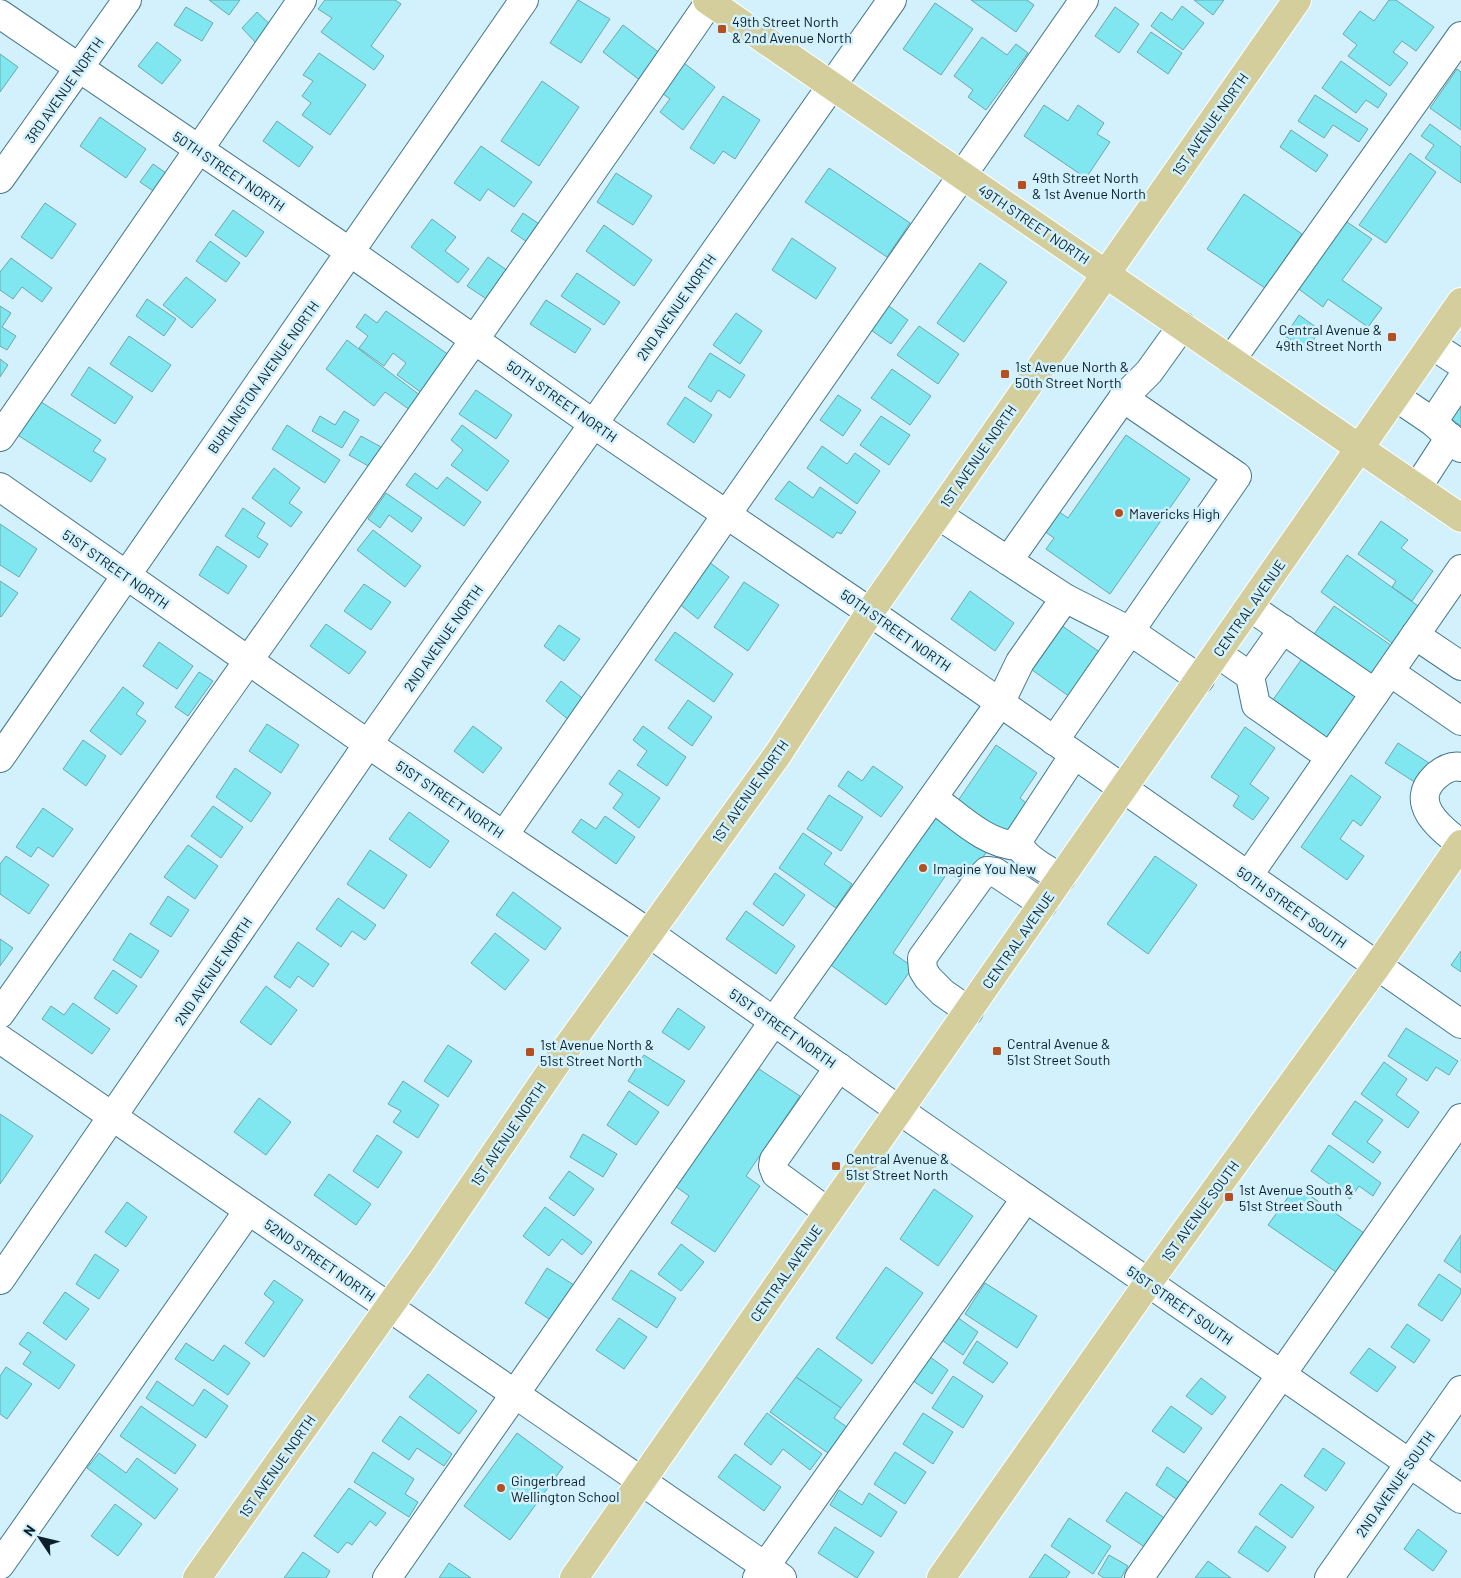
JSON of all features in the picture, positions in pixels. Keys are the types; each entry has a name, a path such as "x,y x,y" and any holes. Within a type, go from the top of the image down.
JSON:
{"main road":[{"name":"1ST AVENUE NORTH","path":"197,1578 389,1308 568,1046 778,754 870,612 1297,0"},
{"name":"49TH STREET NORTH","path":"709,1 1461,518"},
{"name":"CENTRAL AVENUE","path":"574,1578 1461,302"},
{"name":"1ST AVENUE SOUTH","path":"941,1578 1148,1282 1377,966 1461,844"}],"street":[{"name":"3RD AVENUE NORTH","path":"0,179 127,0"},
{"path":"0,437 302,0"},
{"name":"BURLINGTON AVENUE NORTH","path":"1,756 524,0"},
{"name":"2ND AVENUE NORTH","path":"0,1280 368,744 892,0"},
{"path":"504,835 1084,0"},
{"path":"0,1014 247,660 475,341 709,1"},
{"name":"50TH STREET NORTH","path":"0,14 78,69 350,252 594,425 870,612 1123,789"},
{"path":"1231,360 1461,36"},
{"path":"1008,561 1123,398 1149,372 1182,326"},
{"path":"1432,345 1461,364"},
{"path":"1417,488 1448,436 1461,380"},
{"path":"1396,397 1448,436"},
{"path":"1061,878 1023,852 1019,846 1019,839 1064,748 1130,631 1237,476 1123,398"},
{"name":"51ST STREET NORTH","path":"0,487 368,744 649,933 900,1110"},
{"path":"938,514 1065,598 1130,631 1200,679"},
{"path":"1248,876 1415,635 1452,601 1461,569"},
{"path":"387,1578 774,1021 1000,703 1020,662 1065,598"},
{"path":"1250,607 1282,629 1461,721"},
{"path":"1250,676 1282,629"},
{"path":"1415,635 1461,666"},
{"path":"1218,654 1250,676 1256,705 1330,757"},
{"path":"1461,767 1456,766 1442,770 1431,781 1424,792 1425,805 1437,826 1461,844"},
{"name":"50TH STREET SOUTH","path":"1123,789 1461,1024"},
{"path":"933,798 989,838 1008,846 1019,846"},
{"path":"969,1011 943,993 923,970 922,958 935,937 979,878 987,871 995,872 1043,904"},
{"name":"52ND STREET NORTH","path":"0,1039 642,1481 768,1574"},
{"path":"828,1212 776,1174 773,1166 774,1160 839,1067"},
{"name":"51ST STREET SOUTH","path":"900,1110 1461,1499"},
{"path":"1139,1578 1461,1118"},
{"path":"768,1574 1026,1198"},
{"path":"0,1565 248,1210"},
{"name":"2ND AVENUE SOUTH","path":"1330,1578 1461,1390"},
{"path":"0,1572 8,1578"}],"building":[{"path":"209,0 240,0 229,15"},
{"path":"325,0 395,0 401,4 371,46 384,56 374,70 321,32 332,18 318,9"},
{"path":"578,0 610,19 581,63 550,43"},
{"path":"971,0 1027,0 1034,5 1016,32"},
{"path":"1194,0 1224,0 1213,15"},
{"path":"1389,0 1396,0 1434,27 1416,51 1402,41 1393,52 1408,63 1390,86 1348,56 1357,45 1343,34 1360,11 1374,21"},
{"path":"935,3 973,29 941,75 903,49"},
{"path":"1182,6 1204,23 1183,50 1151,26 1161,12 1172,20"},
{"path":"186,7 213,23 202,41 174,25"},
{"path":"1115,7 1139,24 1119,53 1095,36"},
{"path":"257,12 273,27 257,44 242,28"},
{"path":"623,25 661,54 641,81 603,52"},
{"path":"1151,32 1182,53 1168,74 1137,52"},
{"path":"982,37 1007,55 1016,44 1028,53 986,110 968,97 973,90 954,76"},
{"path":"157,42 181,60 162,84 138,66"},
{"path":"319,53 366,85 330,135 302,115 311,103 302,96 313,81 303,75"},
{"path":"0,54 18,67 0,92"},
{"path":"680,60 715,87 683,130 660,112 670,99 658,90"},
{"path":"1341,61 1387,94 1378,108 1366,100 1356,113 1322,88"},
{"path":"1457,69 1461,72 1461,130 1430,108"},
{"path":"542,81 579,107 539,166 501,141"},
{"path":"1315,95 1368,129 1359,142 1333,125 1324,138 1298,121"},
{"path":"723,96 760,120 735,159 723,151 714,164 690,148"},
{"path":"1044,105 1068,121 1078,105 1104,123 1097,134 1110,142 1086,178 1024,136"},
{"path":"100,117 146,149 126,178 80,146"},
{"path":"277,121 313,147 299,167 263,141"},
{"path":"1430,124 1461,147 1461,183 1425,158 1434,145 1421,136"},
{"path":"1291,130 1328,155 1316,172 1280,147"},
{"path":"481,146 532,182 514,207 488,189 480,201 454,183"},
{"path":"1410,153 1436,172 1386,243 1359,225"},
{"path":"153,164 172,177 159,195 140,182"},
{"path":"829,168 910,223 887,257 805,202"},
{"path":"616,173 652,196 633,225 597,202"},
{"path":"1244,194 1302,234 1265,288 1207,249"},
{"path":"45,203 76,224 52,259 21,237"},
{"path":"233,210 264,232 246,257 215,235"},
{"path":"523,213 542,226 530,244 511,231"},
{"path":"432,219 456,237 445,251 469,269 458,283 411,247"},
{"path":"1344,220 1372,239 1342,280 1382,308 1368,327 1328,299 1323,307 1296,287"},
{"path":"604,225 652,260 634,286 586,251"},
{"path":"792,238 836,268 816,299 772,270"},
{"path":"210,241 240,263 226,282 196,261"},
{"path":"488,257 508,271 488,300 467,286"},
{"path":"11,258 52,288 42,302 22,287 13,299 0,290 0,272"},
{"path":"980,263 1007,282 964,342 937,323"},
{"path":"577,273 620,302 604,325 561,296"},
{"path":"186,277 216,300 192,328 163,305"},
{"path":"147,299 176,319 164,336 136,316"},
{"path":"546,300 591,329 575,353 530,324"},
{"path":"886,304 908,320 891,344 868,328"},
{"path":"0,306 11,313 2,327 16,336 7,350 0,346"},
{"path":"386,311 449,355 422,393 397,375 406,363 393,353 384,366 359,348 368,336 356,327 365,314 377,323"},
{"path":"736,313 762,331 740,364 713,345"},
{"path":"1299,315 1320,330 1306,351 1285,336"},
{"path":"919,326 959,354 938,384 897,355"},
{"path":"129,336 171,365 152,392 110,364"},
{"path":"347,340 421,396 410,410 385,392 374,406 326,369"},
{"path":"710,353 745,375 730,398 718,390 711,402 688,387"},
{"path":"0,359 8,365 0,377"},
{"path":"89,367 133,397 115,424 71,395"},
{"path":"892,369 931,396 910,425 871,398"},
{"path":"1461,389 1461,426 1443,413"},
{"path":"476,390 512,415 496,439 459,414"},
{"path":"838,395 861,410 843,436 820,420"},
{"path":"685,397 712,415 694,443 667,424"},
{"path":"38,400 101,440 93,451 106,459 91,482 16,434"},
{"path":"344,411 359,420 342,448 312,431 320,416 335,425"},
{"path":"881,416 910,435 889,465 860,445"},
{"path":"287,425 340,460 325,483 272,449"},
{"path":"462,425 509,461 487,491 451,465 463,450 451,440"},
{"name":"Mavericks High","path":"1126,435 1190,479 1110,594 1046,549 1054,538 1040,528 1055,509 1068,518"},
{"path":"361,436 381,447 370,467 349,455"},
{"path":"822,446 847,464 855,453 880,471 857,504 807,468"},
{"path":"274,468 300,488 289,503 302,512 291,527 252,498"},
{"path":"415,473 437,489 447,477 481,502 464,526 406,485"},
{"path":"789,481 813,498 820,487 856,512 841,534 837,532 833,538 775,499"},
{"path":"386,493 422,518 412,532 389,515 380,528 368,519"},
{"path":"243,508 265,523 257,537 268,544 259,558 225,536"},
{"path":"1381,521 1408,540 1401,548 1433,571 1412,601 1392,587 1396,581 1358,554"},
{"path":"0,524 37,549 19,577 0,565"},
{"path":"373,530 421,566 405,587 357,550"},
{"path":"217,546 247,566 228,594 199,575"},
{"path":"1347,555 1418,606 1392,643 1321,592"},
{"path":"709,562 729,577 698,619 678,603"},
{"path":"0,581 18,593 1,617 0,616"},
{"path":"744,582 779,605 748,651 714,627"},
{"path":"364,584 391,602 371,630 344,611"},
{"path":"970,591 1014,623 995,651 951,619"},
{"path":"1334,606 1395,648 1372,682 1310,640"},
{"path":"1058,623 1101,653 1070,697 1028,667"},
{"path":"326,624 366,652 349,674 310,646"},
{"path":"559,625 580,639 564,661 544,646"},
{"path":"675,632 733,674 714,702 655,660"},
{"path":"159,642 193,666 177,689 143,666"},
{"path":"1306,653 1363,693 1327,744 1270,704"},
{"path":"199,672 213,681 188,716 175,707"},
{"path":"561,681 586,701 570,721 546,701"},
{"path":"123,687 144,703 136,714 146,721 121,755 90,731"},
{"path":"688,700 712,717 692,746 668,728"},
{"path":"267,724 299,745 281,773 249,751"},
{"path":"473,726 502,748 483,773 454,751"},
{"path":"643,726 686,757 667,786 637,765 647,751 633,740"},
{"path":"1245,727 1275,748 1250,784 1269,798 1253,820 1233,806 1239,796 1211,777"},
{"path":"83,740 106,756 86,786 63,769"},
{"path":"1398,743 1429,763 1416,783 1385,763"},
{"path":"996,745 1037,773 1020,798 1026,803 1000,841 953,808"},
{"path":"873,766 903,787 881,817 838,786 848,771 862,781"},
{"path":"235,768 271,793 251,822 216,797"},
{"path":"619,770 660,798 639,828 613,808 623,794 609,784"},
{"path":"1351,775 1381,797 1361,826 1353,820 1340,839 1364,856 1347,880 1301,847"},
{"path":"829,795 863,817 841,851 807,829"},
{"path":"213,806 243,827 221,858 191,836"},
{"path":"43,808 73,829 53,857 38,847 31,857 16,847"},
{"path":"409,812 449,841 430,868 389,839"},
{"path":"935,812 988,850 964,883 948,872 893,953 913,967 886,1005 828,963"},
{"path":"605,816 635,837 616,864 572,832 581,819 596,829"},
{"path":"803,833 832,853 824,864 852,884 836,908 779,868"},
{"path":"188,845 218,866 195,899 164,877"},
{"path":"370,850 407,875 384,909 347,884"},
{"path":"6,856 49,885 29,914 0,894 0,864"},
{"path":"1155,856 1197,885 1148,954 1107,924"},
{"path":"775,873 805,895 783,926 753,904"},
{"path":"513,892 561,928 545,950 496,915"},
{"path":"168,896 189,910 171,937 150,924"},
{"path":"338,898 376,925 365,940 352,931 341,947 316,929"},
{"path":"746,911 795,946 776,974 726,939"},
{"path":"130,933 159,951 141,978 113,960"},
{"path":"495,933 529,960 505,990 471,963"},
{"path":"0,939 13,948 0,966"},
{"path":"298,942 329,964 313,987 298,976 290,988 274,977"},
{"path":"1461,951 1461,972 1451,965"},
{"path":"113,970 137,986 117,1014 94,998"},
{"path":"266,986 297,1010 271,1045 240,1022"},
{"path":"73,1003 110,1029 92,1054 42,1019 51,1006 64,1015"},
{"path":"678,1008 705,1027 689,1050 662,1032"},
{"path":"1406,1028 1458,1061 1449,1075 1436,1067 1427,1081 1388,1056"},
{"path":"448,1045 472,1061 448,1097 424,1081"},
{"path":"644,1055 685,1081 668,1106 628,1081"},
{"path":"1384,1062 1407,1079 1396,1095 1419,1112 1408,1128 1361,1094"},
{"path":"756,1067 800,1096 746,1176 760,1186 715,1252 671,1223 689,1196 675,1186"},
{"path":"403,1081 439,1105 418,1138 393,1122 401,1111 388,1104"},
{"path":"629,1091 659,1112 636,1145 607,1125"},
{"path":"259,1098 291,1122 266,1155 234,1132"},
{"path":"1355,1101 1383,1120 1367,1142 1381,1152 1373,1163 1332,1134"},
{"path":"0,1114 33,1136 0,1184"},
{"path":"583,1134 617,1154 603,1177 570,1157"},
{"path":"377,1135 402,1152 378,1188 353,1171"},
{"path":"1329,1145 1381,1183 1373,1196 1359,1186 1350,1199 1311,1171"},
{"path":"569,1171 594,1189 574,1216 549,1198"},
{"path":"329,1174 371,1204 356,1225 314,1195"},
{"path":"1296,1186 1364,1233 1336,1272 1268,1225"},
{"path":"934,1189 973,1216 938,1266 900,1239"},
{"path":"127,1202 147,1217 126,1247 105,1232"},
{"path":"545,1207 592,1242 582,1255 562,1239 549,1256 523,1236"},
{"path":"1461,1235 1461,1273 1444,1261"},
{"path":"681,1244 704,1262 681,1291 658,1274"},
{"path":"95,1254 119,1270 99,1299 76,1284"},
{"path":"886,1267 923,1293 872,1364 836,1338"},
{"path":"547,1268 574,1285 552,1321 525,1303"},
{"path":"631,1270 676,1298 657,1328 612,1299"},
{"path":"1439,1274 1461,1289 1461,1293 1442,1321 1418,1305"},
{"path":"274,1280 303,1300 264,1357 245,1343 274,1302 264,1294"},
{"path":"985,1283 1037,1316 1017,1348 965,1314"},
{"path":"65,1292 89,1309 66,1340 43,1323"},
{"path":"954,1315 978,1332 963,1355 939,1338"},
{"path":"619,1318 647,1337 624,1369 596,1350"},
{"path":"1407,1324 1430,1340 1414,1363 1391,1347"},
{"path":"28,1332 75,1365 59,1389 23,1364 31,1352 19,1344"},
{"path":"977,1341 1008,1363 993,1383 963,1363"},
{"path":"186,1343 213,1361 224,1345 250,1363 228,1395 175,1359"},
{"path":"818,1348 862,1380 841,1408 796,1377"},
{"path":"1369,1348 1396,1367 1377,1392 1350,1373"},
{"path":"926,1354 948,1370 932,1394 909,1378"},
{"path":"6,1367 32,1384 7,1419 0,1414 0,1376"},
{"path":"428,1374 477,1411 459,1434 409,1397"},
{"path":"953,1376 983,1396 963,1428 932,1408"},
{"path":"796,1377 841,1408 834,1418 847,1427 828,1453 770,1412"},
{"path":"1201,1378 1226,1397 1212,1415 1186,1396"},
{"path":"157,1381 193,1406 204,1389 228,1406 206,1438 146,1398"},
{"path":"141,1406 196,1445 175,1474 120,1436"},
{"path":"1171,1406 1202,1428 1184,1453 1152,1431"},
{"path":"767,1413 822,1454 810,1470 783,1449 771,1465 744,1444"},
{"path":"923,1413 953,1432 933,1464 903,1444"},
{"path":"400,1416 452,1454 444,1466 417,1448 409,1460 382,1441"},
{"path":"517,1433 563,1467 510,1540 464,1506"},
{"path":"1323,1448 1345,1463 1326,1491 1304,1476"},
{"path":"373,1452 414,1479 405,1494 418,1502 409,1517 354,1482"},
{"path":"895,1452 926,1472 905,1504 874,1484"},
{"path":"99,1453 126,1473 137,1458 178,1489 155,1519 87,1468"},
{"path":"735,1454 781,1487 764,1511 718,1477"},
{"path":"1167,1467 1191,1484 1179,1501 1156,1485"},
{"path":"1281,1484 1314,1507 1292,1538 1259,1514"},
{"path":"349,1488 386,1513 376,1526 370,1521 352,1545 347,1542 338,1553 314,1536"},
{"path":"839,1490 862,1505 869,1493 897,1512 881,1537 830,1505"},
{"path":"1126,1492 1169,1521 1149,1550 1106,1521"},
{"path":"115,1504 142,1524 118,1556 91,1536"},
{"path":"1069,1518 1111,1546 1093,1574 1051,1546"},
{"path":"1256,1526 1286,1547 1268,1572 1238,1552"},
{"path":"835,1527 874,1552 857,1578 818,1553"},
{"path":"1418,1529 1447,1551 1433,1571 1404,1549"},
{"path":"303,1552 330,1571 326,1578 284,1578"},
{"path":"1045,1554 1070,1572 1066,1578 1029,1578"},
{"path":"1109,1555 1128,1566 1121,1578 1104,1578 1098,1574"},
{"path":"1208,1561 1231,1578 1195,1578"},
{"path":"449,1563 471,1578 439,1578"}],"place":[{"name":"49th Street North & 2nd Avenue North","path":"722,29"},
{"name":"49th Street North & 1st Avenue North","path":"1022,185"},
{"name":"Central Avenue & 49th Street North","path":"1392,337"},
{"name":"1st Avenue North & 50th Street North","path":"1005,374"},
{"name":"Mavericks High","path":"1119,513"},
{"name":"Imagine You New","path":"923,868"},
{"name":"Central Avenue & 51st Street South","path":"997,1051"},
{"name":"1st Avenue North & 51st Street North","path":"530,1052"},
{"name":"Central Avenue & 51st Street North","path":"836,1166"},
{"name":"1st Avenue South & 51st Street South","path":"1229,1197"},
{"name":"Gingerbread Wellington School","path":"501,1488"}]}
